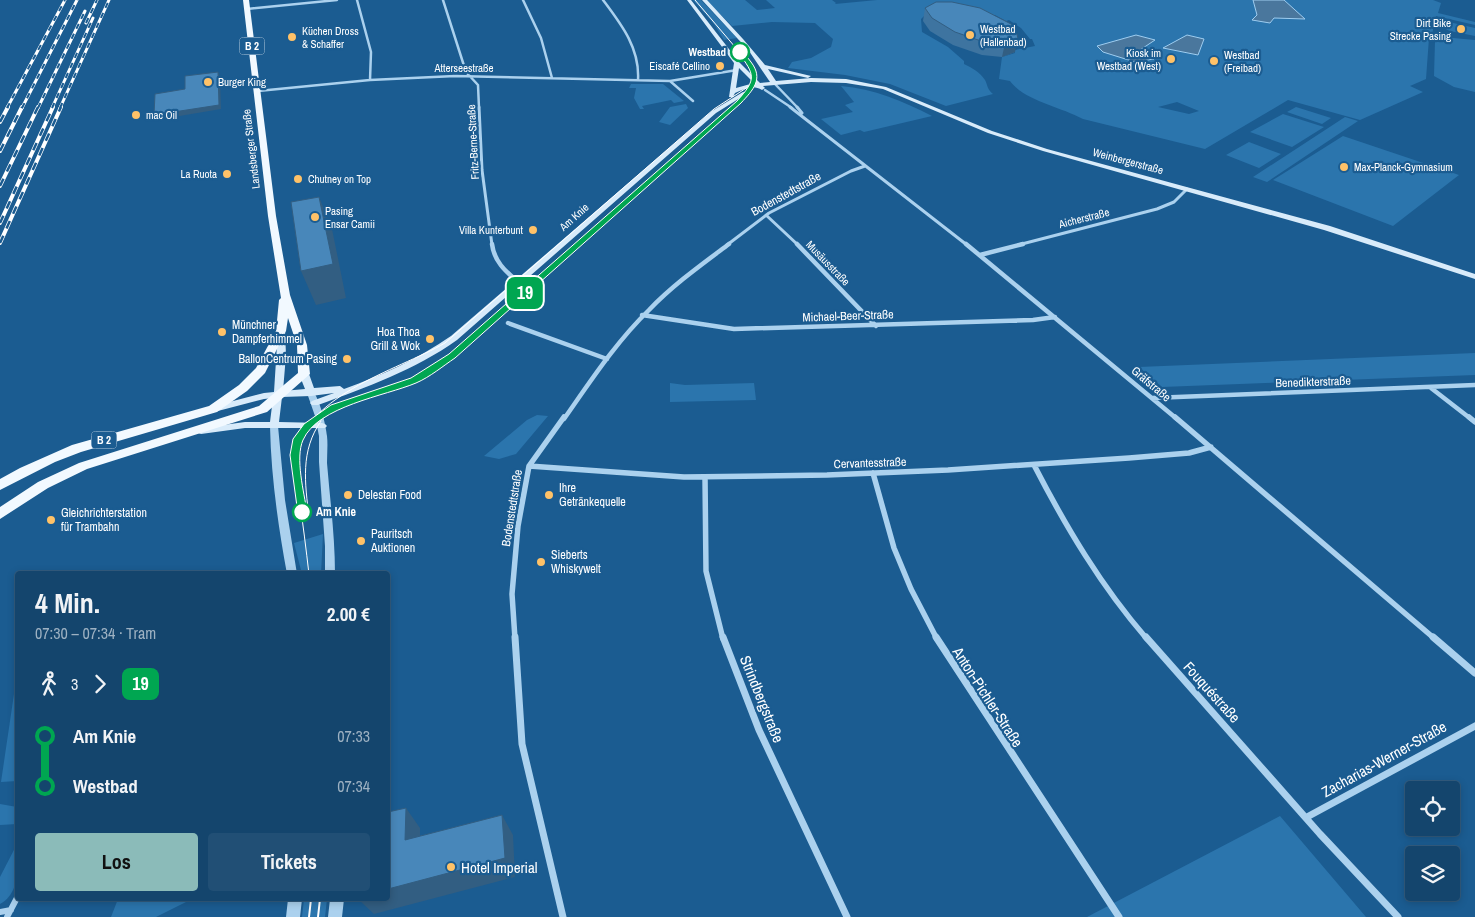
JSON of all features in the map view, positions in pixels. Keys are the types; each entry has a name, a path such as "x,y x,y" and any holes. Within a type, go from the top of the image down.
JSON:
{"main road":[{"name":"Landsberger Straße","path":"246,0 272,216 284,295 302,345 304,374 311,393"},
{"path":"689,0 737,62 765,90 774,83 765,67 740,37 704,0"},
{"name":"Am Knie","path":"723,106 733,92 736,81 737,62"},
{"path":"765,67 838,80"},
{"name":"Weinbergerstraße","path":"757,83 838,80 870,84 896,92 990,132 1045,150 1327,228 1475,277"},
{"path":"733,92 757,83"},
{"name":"Am Knie","path":"315,403 402,369 434,353 714,112 757,83"},
{"name":"Landsberger Straße","path":"274,426 282,352 281,331 284,295"},
{"name":"B 2","path":"0,485 33,466 64,452 213,409 236,394 259,373 281,331"},
{"name":"B 2","path":"0,514 29,493 72,470 262,409 304,374"},
{"name":"Am Knie","path":"213,409 251,398 311,393 360,386"},
{"path":"197,431 236,426 322,426"}],"street":[{"path":"247,9 337,0"},
{"path":"357,0 371,52 370,80"},
{"name":"Fritz-Berne-Straße","path":"443,0 466,72 478,85 482,169 493,254 503,270 518,282"},
{"path":"523,0 538,26 547,51 552,78"},
{"path":"603,0 634,48 640,69 638,80"},
{"name":"Atterseestraße","path":"258,91 370,80 471,76 670,81 737,70"},
{"path":"670,81 692,101"},
{"name":"Gräfstraße","path":"774,83 807,120"},
{"name":"Gräfstraße","path":"765,90 807,120 980,255 1211,447 1475,673"},
{"name":"Bodenstedtstraße","path":"563,917 522,744 512,594 518,526 528,466 642,315 675,285 766,215 851,171 865,166"},
{"name":"Aicherstraße","path":"980,255 1157,209 1174,202 1187,189"},
{"name":"Musäusstraße","path":"766,215 821,266 876,326"},
{"name":"Michael-Beer-Straße","path":"642,315 734,329 876,326 1033,320 1055,317"},
{"path":"508,323 607,359"},
{"name":"Benedikterstraße","path":"1152,398 1475,385"},
{"path":"1431,388 1475,422"},
{"name":"Landsberger Straße","path":"311,393 322,426 330,571"},
{"name":"Landsberger Straße","path":"274,426 285,537 291,571"},
{"name":"Cervantesstraße","path":"528,466 705,477 873,473 1034,465 1189,453 1211,447"},
{"name":"Fouquéstraße","path":"1034,465 1062,520 1093,569 1135,625 1398,917"},
{"name":"Anton-Pichler-Straße","path":"873,473 894,548 910,589 942,649 1119,917"},
{"name":"Strindbergstraße","path":"705,477 706,571 722,635 759,730 847,917"},
{"name":"Zacharias-Werner-Straße","path":"1307,817 1475,726"},
{"path":"7,917 15,901"},
{"path":"293,917 295,901"},
{"path":"335,917 337,901"},
{"path":"0,912 10,910"}],"shaded area":[{"path":"693,0 701,0 737,38 724,40 714,24"},
{"name":"Westbad (Freibad)","path":"706,0 745,0 757,10 775,8 766,0 832,0 835,4 877,0 1433,0 1441,3 1438,13 1475,22 1475,25 1436,16 1431,39 1429,38 1426,79 1410,86 1423,92 1360,120 1288,100 1205,149 1083,119 1024,94 1010,81 999,79 1002,57 1015,53 1015,50 1035,46 1032,39 1021,28 1009,20 1006,21 995,15 978,21 927,13 921,19 922,32 948,47 964,61 964,64 978,72 993,94 946,106 890,84 845,75 788,68 792,62 811,58 831,47 833,39 815,23 772,22 732,26","holes":["1177,102 1199,111 1189,114 1158,107"]},
{"path":"1253,0 1284,0 1305,19 1274,18 1270,23 1252,20 1257,15"},
{"name":"Dirt Bike Strecke Pasing","path":"1449,22 1475,28 1475,36 1450,31 1441,27 1441,23"},
{"path":"1136,35 1155,40 1140,50 1154,59 1135,62 1103,52 1097,46"},
{"path":"1187,35 1204,39 1198,55 1163,48"},
{"path":"1442,37 1475,40 1475,92 1454,87 1434,76 1435,41"},
{"path":"631,84 663,84 684,101 674,103 671,100 642,106 644,109 640,109 634,98 636,88 629,88"},
{"path":"841,86 888,96 932,116 864,132 860,130 841,135 821,119 853,112 845,105 854,102"},
{"path":"686,104 688,108 670,125 659,122 670,107"},
{"path":"1296,107 1331,118 1322,124 1287,112"},
{"path":"1283,114 1324,127 1292,147 1250,132"},
{"path":"1345,117 1358,121 1267,182 1253,177"},
{"path":"1343,136 1459,175 1393,226 1273,180"},
{"path":"1249,142 1281,154 1259,168 1226,155"},
{"path":"1475,353 1475,375 1162,387 1139,367"},
{"path":"670,383 685,385 754,383 756,400 670,402"},
{"path":"537,415 548,416 516,454 499,459 484,456 527,420"},
{"path":"323,534 321,571 301,571 294,543"},
{"path":"15,692 15,781 1,782"},
{"path":"0,804 15,807 15,824 0,825"},
{"path":"1280,816 1366,917 1087,917"},
{"path":"15,848 15,885 12,893 0,904 0,877"},
{"path":"117,901 186,901 156,917 111,917"},
{"path":"304,901 327,901 325,917 302,917"}],"building":[{"path":"936,2 952,2 980,8 1011,24 1016,30 1018,39 1005,43 984,42 955,32 932,18 925,8"},
{"path":"218,72 219,105 154,115 155,94 185,89 185,76"},
{"path":"319,197 333,264 301,271 291,202"},
{"path":"406,808 405,840 502,815 505,858 390,888 390,812"}],"tram line":[{"path":"309,571 295,464 300,440 313,420 331,403 353,388 445,343 714,109 754,83 755,75 753,68 695,0"},
{"name":"19","path":"302,512 294,455 298,439 308,426 334,407 414,380 440,366 532,287 739,102 754,85 756,78 755,72 740,52"},
{"path":"309,517 306,492 307,456 314,432 321,421"},
{"path":"309,917 311,901"},
{"path":"318,917 320,901"}],"railway":[{"path":"7,108 65,0"},
{"path":"22,108 77,0"},
{"path":"86,23 97,0"},
{"path":"60,108 109,0"},
{"path":"38,108 85,11"},
{"path":"52,108 93,18"},
{"path":"0,122 8,107"},
{"path":"0,151 22,107"},
{"path":"0,186 38,107"},
{"path":"0,223 53,107"},
{"path":"0,243 61,107"}],"place":[{"name":"Dirt Bike Strecke Pasing","path":"1461,29"},
{"name":"Westbad (Hallenbad)","path":"970,35"},
{"name":"Küchen Dross & Schaffer","path":"292,37"},
{"name":"Westbad","path":"740,52"},
{"name":"Kiosk im Westbad (West)","path":"1171,59"},
{"name":"Westbad (Freibad)","path":"1214,61"},
{"name":"Eiscafé Cellino","path":"720,66"},
{"name":"Burger King","path":"208,82"},
{"name":"mac Oil","path":"136,115"},
{"name":"Max-Planck-Gymnasium","path":"1344,167"},
{"name":"La Ruota","path":"227,174"},
{"name":"Chutney on Top","path":"298,179"},
{"name":"Pasing Ensar Camii","path":"315,217"},
{"name":"Villa Kunterbunt","path":"533,230"},
{"name":"Münchner Dampferhimmel","path":"222,332"},
{"name":"Hoa Thoa Grill & Wok","path":"430,339"},
{"name":"BallonCentrum Pasing","path":"347,359"},
{"name":"Delestan Food","path":"348,495"},
{"name":"Ihre Getränkequelle","path":"549,495"},
{"name":"Am Knie","path":"302,512"},
{"name":"Gleichrichterstation für Trambahn","path":"51,520"},
{"name":"Pauritsch Auktionen","path":"361,541"},
{"name":"Sieberts Whiskywelt","path":"541,562"},
{"name":"Hotel Imperial","path":"451,867"}]}
